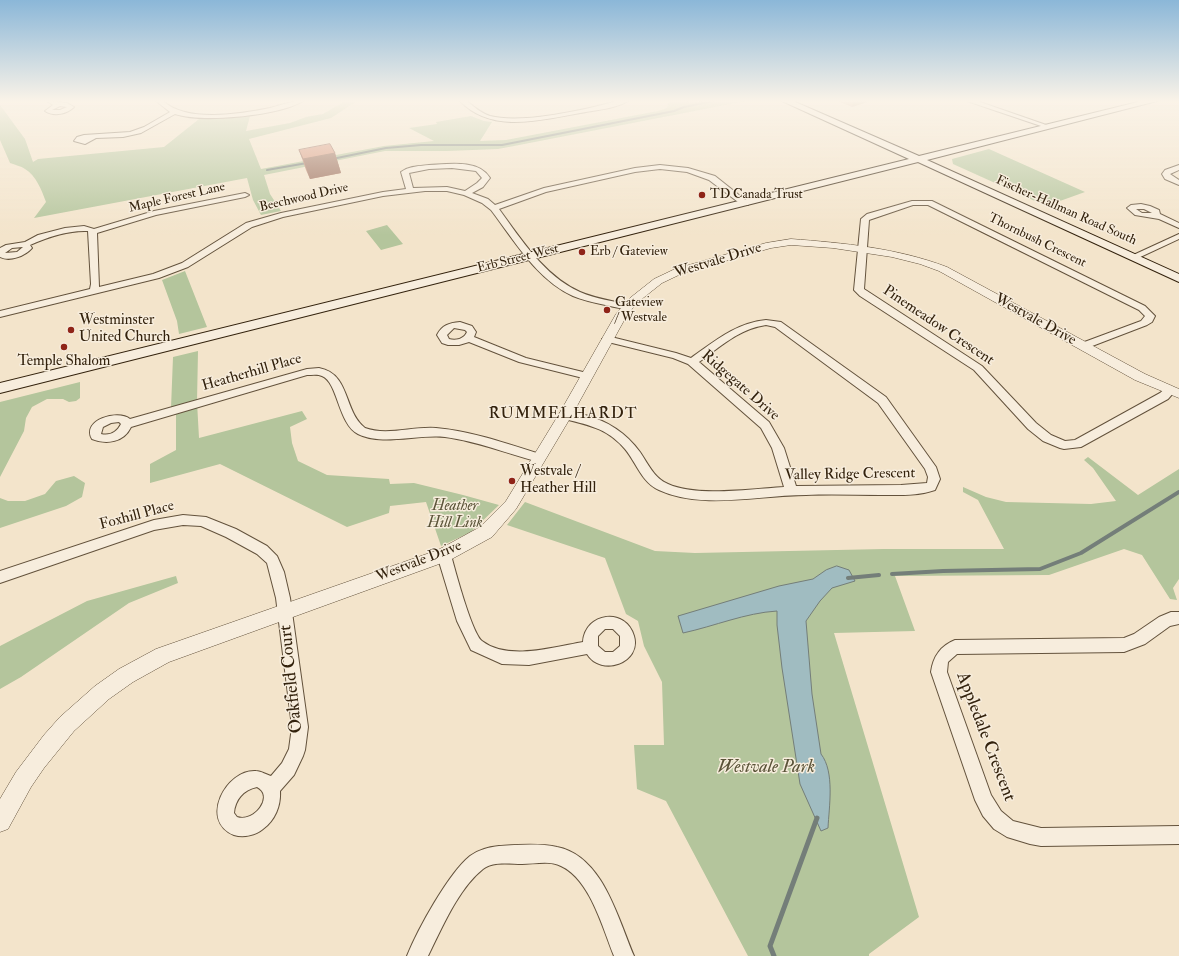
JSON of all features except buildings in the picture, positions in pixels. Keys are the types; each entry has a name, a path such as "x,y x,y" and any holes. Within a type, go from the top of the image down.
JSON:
{"main road":[{"name":"Fischer-Hallman Road South","path":"887,146 1137,254 1179,269"},
{"name":"Fischer-Hallman Road South","path":"904,146 1137,254 1179,278"},
{"name":"Erb Street West","path":"0,388 975,146"}],"street":[{"path":"410,190 405,172 416,168 464,167 483,172 486,178 482,183 466,193"},
{"path":"494,208 544,190 635,170 660,167 688,170 712,178 746,203"},
{"path":"1179,167 1166,174 1168,177 1179,183"},
{"name":"Beechwood Drive","path":"0,314 156,276 185,265 235,233 263,220 352,200 410,190 447,189 475,195 494,208 546,274 566,288 588,298 627,307"},
{"name":"Maple Forest Lane","path":"93,232 154,213 245,195"},
{"name":"Thornbush Crescent","path":"863,249 866,219 870,216 912,203 929,203 1142,308 1150,316 1149,320 1083,346"},
{"path":"1156,216 1179,226"},
{"path":"25,244 40,238 82,228 90,229 93,232 94,291"},
{"path":"1137,254 1179,236"},
{"name":"Westvale Drive","path":"0,821 12,797 35,760 64,726 121,679 163,655 444,555 486,532 511,505 627,307 643,292 658,281 679,271 770,245 791,242 810,242 863,249 906,257 943,269 1140,377 1175,392"},
{"name":"Pinemeadow Crescent","path":"863,249 859,290 986,374 1032,426 1052,441 1064,445 1076,444 1164,396 1175,392"},
{"name":"Valley Ridge Crescent","path":"565,415 602,424 615,432 626,443 651,479 663,487 677,492 692,494 738,494 791,491 917,489 931,487 934,480 930,467 886,404 778,324 762,322 737,331 692,362"},
{"path":"469,338 523,360 587,376"},
{"name":"Ridgegate Drive","path":"607,339 676,356 692,362 765,425 774,436 779,448 791,491"},
{"name":"Heatherhill Place","path":"127,424 307,372 323,372 330,374 335,381 354,426 362,432 376,435 435,432 453,435 539,458"},
{"name":"Foxhill Place","path":"0,577 154,525 183,520 202,521 232,533 262,550 272,560 277,572 285,611"},
{"path":"444,555 464,621 476,645 502,657 529,658 591,647"},
{"name":"Oakfield Court","path":"272,788 288,769 297,750 300,727 285,611"},
{"name":"Appledale Crescent","path":"1179,618 1164,620 1142,639 1133,644 955,648 946,653 940,661 939,672 984,800 992,814 1004,826 1018,833 1041,837 1179,835"},
{"path":"417,956 457,887 478,861 501,856 549,855 567,858 582,871 594,885 624,956"}],"green space":[{"path":"2,146 27,146 33,162 38,159 166,146 252,146 261,169 388,146 515,146 498,149 385,151 264,175 270,194 281,211 261,215 253,200 247,178 34,218 46,202 43,193 29,172 22,167 10,163"},
{"path":"989,149 1085,192 1046,206 953,164 952,159"},
{"path":"387,225 403,244 381,250 366,231"},
{"path":"185,271 207,327 179,334 177,321 162,280"},
{"name":"Heather Hill Link","path":"198,351 197,402 199,438 302,411 307,419 290,427 292,443 298,461 327,475 389,479 390,484 414,483 499,505 471,532 441,546 426,502 390,506 389,513 347,527 220,464 150,483 150,464 176,450 176,415 171,408 173,357"},
{"path":"80,382 80,398 76,401 69,402 63,399 47,399 32,407 26,418 24,431 0,477 0,402"},
{"name":"Westvale Park","path":"1088,457 1138,495 1179,469 1179,579 1173,588 1177,600 1170,599 1142,555 1124,549 1049,575 895,576 915,631 834,633 919,917 869,954 869,956 748,956 666,801 637,789 634,745 664,745 662,682 644,646 638,621 626,614 605,558 507,525 525,502 655,551 695,553 884,549 1004,549 978,500 963,492 963,487 986,497 1006,502 1091,504 1116,501 1093,468 1084,460"},
{"path":"74,476 85,483 82,497 66,506 0,528 0,498 8,501 25,501 45,494 56,481"},
{"path":"176,576 178,583 129,603 21,677 0,689 0,646 87,601"}],"water":[{"path":"837,566 849,570 855,581 832,588 820,601 806,621 812,694 821,754 825,761 830,780 828,828 821,831 800,784 782,668 777,625 777,611 753,614 683,633 678,616 779,586 813,579 826,570"}],"waterway":[{"path":"332,159 386,148 414,146"},
{"path":"267,170 307,163"},
{"path":"892,574 943,571 1040,569 1081,553 1179,492"},
{"path":"848,578 879,575"},
{"path":"774,956 770,946 817,818"}],"place":[{"name":"TD Canada Trust","path":"702,195"},
{"name":"Erb / Gateview","path":"582,252"},
{"name":"Gateview / Westvale","path":"607,310"},
{"name":"Westminster United Church","path":"71,330"},
{"name":"Temple Shalom","path":"64,347"},
{"name":"Westvale / Heather Hill","path":"512,481"}],"district":[{"name":"RUMMELHARDT","path":"563,415"}]}
